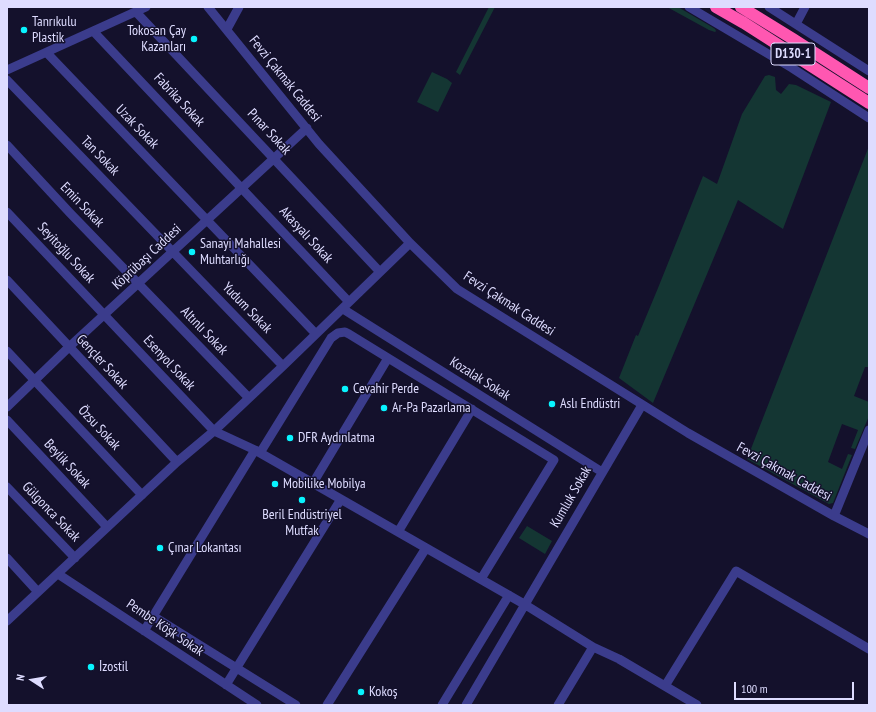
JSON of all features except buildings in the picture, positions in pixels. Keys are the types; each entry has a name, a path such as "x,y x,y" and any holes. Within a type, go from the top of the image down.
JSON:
{"highway":[{"name":"D130-1","path":"716,7 830,77 869,103"},
{"name":"D130-1","path":"741,7 869,87"}],"street":[{"path":"7,70 94,32 146,7"},
{"name":"Fevzi Çakmak Caddesi","path":"208,7 324,149 410,243 457,289 701,441 834,516 869,534"},
{"path":"227,29 239,7"},
{"path":"689,7 792,68 869,118"},
{"path":"769,7 869,71"},
{"path":"796,24 805,7"},
{"name":"Pınar Sokak","path":"136,12 380,272"},
{"name":"Fabrika Sokak","path":"94,32 242,188"},
{"name":"Uzak Sokak","path":"47,53 316,334"},
{"name":"Tan Sokak","path":"7,80 173,251"},
{"name":"Köprübaşı Caddesi","path":"7,407 69,347 307,128"},
{"name":"Emin Sokak","path":"7,145 138,283"},
{"name":"Akasyalı Sokak","path":"242,188 349,302"},
{"name":"Seyitoğlu Sokak","path":"7,212 104,315"},
{"path":"7,621 177,462 214,431 343,309 410,243"},
{"name":"Yudum Sokak","path":"173,251 283,366"},
{"name":"Gençler Sokak","path":"7,280 177,462"},
{"name":"Altınlı Sokak","path":"138,283 249,398"},
{"name":"Kozalak Sokak","path":"343,309 602,472"},
{"name":"Esenyol Sokak","path":"104,315 214,431"},
{"path":"144,631 325,347 334,335 341,332 349,334 554,460 481,579"},
{"name":"Özsu Sokak","path":"7,351 142,495"},
{"path":"312,483 388,358"},
{"name":"Kumluk Sokak","path":"466,705 642,405"},
{"path":"398,532 472,409"},
{"name":"Beylik Sokak","path":"7,420 107,527"},
{"path":"834,516 869,430"},
{"path":"214,431 258,452 509,595 593,647 619,659 697,705"},
{"name":"Gülgonca Sokak","path":"7,487 75,558"},
{"path":"226,685 340,499"},
{"path":"327,705 426,548"},
{"path":"7,558 38,592"},
{"path":"665,686 736,571 869,649"},
{"name":"Pembe Köşk Sokak","path":"58,574 257,705"},
{"path":"442,705 509,595"},
{"path":"153,616 296,705"},
{"path":"558,705 593,647"}],"green space":[{"path":"489,7 495,7 460,75 456,72"},
{"path":"667,7 678,7 712,27 716,31 709,30"},
{"path":"432,72 452,83 438,112 417,102"},
{"path":"769,75 775,77 776,90 781,94 789,84 796,85 831,102 783,229 738,200 653,403 619,378 636,335 638,336 658,288 703,176 717,184 742,114 765,76"},
{"path":"869,146 869,367 865,367 854,396 869,402 869,416 855,449 851,448 858,430 842,424 828,462 842,469 848,454 852,455 833,503 829,504 747,459"},
{"path":"527,526 552,541 545,554 519,538"}],"place":[{"name":"Tanrıkulu Plastik","path":"24,30"},
{"name":"Tokosan Çay Kazanları","path":"194,39"},
{"name":"Sanayi Mahallesi Muhtarlığı","path":"192,252"},
{"name":"Cevahir Perde","path":"345,389"},
{"name":"Aslı Endüstri","path":"552,404"},
{"name":"Ar-Pa Pazarlama","path":"384,408"},
{"name":"DFR Aydınlatma","path":"290,438"},
{"name":"Mobilike Mobilya","path":"275,484"},
{"name":"Beril Endüstriyel Mutfak","path":"302,500"},
{"name":"Çınar Lokantası","path":"160,548"},
{"name":"İzostil","path":"91,667"},
{"name":"Kokoş","path":"361,692"}]}
